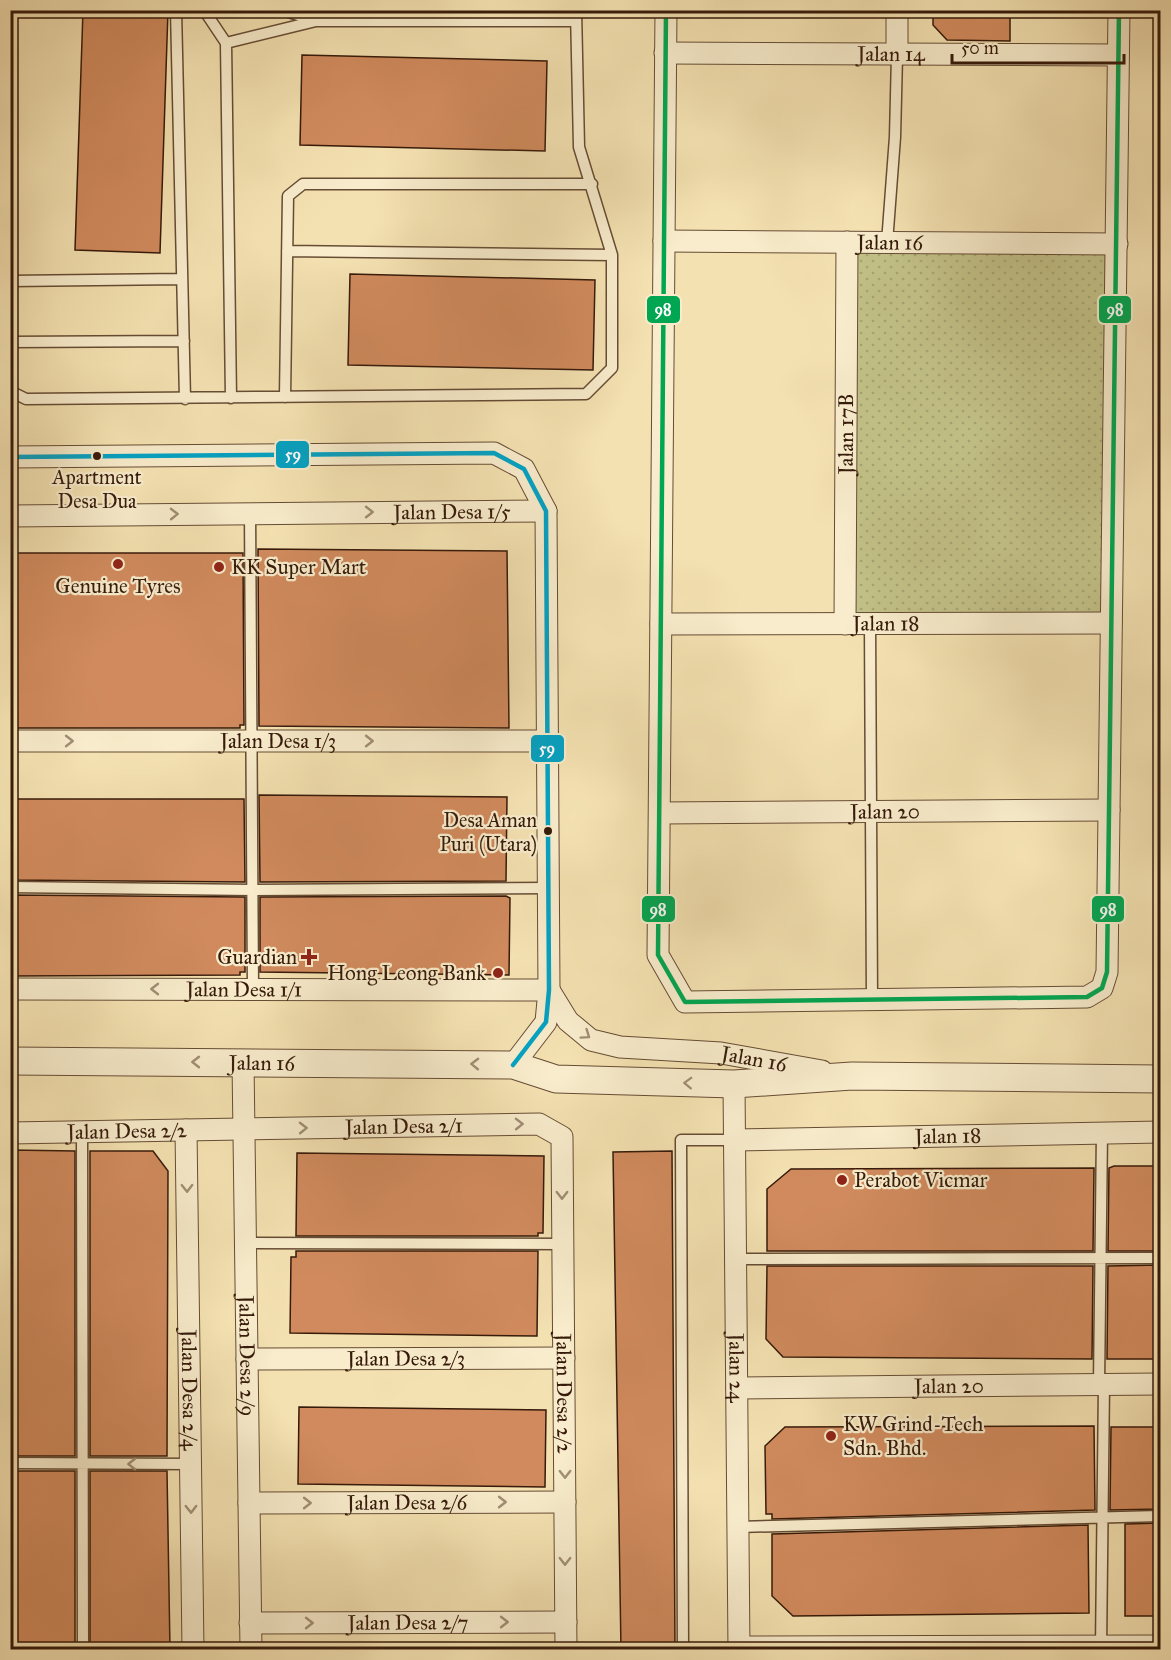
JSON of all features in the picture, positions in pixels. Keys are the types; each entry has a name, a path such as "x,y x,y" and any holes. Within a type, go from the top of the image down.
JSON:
{"street":[{"path":"666,10 658,955 685,1002 1087,997 1102,988 1107,972 1119,10"},
{"path":"897,10 897,55"},
{"name":"Jalan 14","path":"665,53 1119,55"},
{"name":"Jalan 16","path":"664,241 1117,244"},
{"name":"Jalan 17B","path":"845,624 847,242"},
{"name":"Jalan Desa 1/5","path":"10,457 495,453 524,469 546,511 10,516"},
{"path":"513,1065 546,1022 549,990 546,511"},
{"name":"Jalan 18","path":"661,624 1111,623"},
{"name":"Jalan Desa 1/3","path":"10,741 548,741"},
{"name":"Jalan 20","path":"660,813 1109,810"},
{"name":"Jalan Desa 1/1","path":"10,989 549,990"},
{"name":"Jalan 16","path":"549,990 568,1021 591,1040 620,1047 721,1053 852,1076"},
{"name":"Jalan 16","path":"10,1061 513,1065 556,1079 735,1084 852,1076 1161,1078"},
{"name":"Jalan Desa 2/9","path":"243,1062 251,1650"},
{"name":"Jalan 24","path":"735,1084 739,1648"},
{"name":"Jalan Desa 2/1","path":"244,1129 539,1124 562,1137"},
{"name":"Jalan Desa 2/2","path":"10,1133 244,1129"},
{"name":"Jalan Desa 2/4","path":"186,1130 193,1650"},
{"name":"Jalan 18","path":"735,1140 1161,1132"},
{"name":"Jalan Desa 2/2","path":"562,1137 566,1650"},
{"name":"Jalan Desa 2/3","path":"247,1359 564,1358"},
{"name":"Jalan 20","path":"737,1388 1161,1384"},
{"name":"Jalan Desa 2/6","path":"249,1503 565,1502"},
{"name":"Jalan Desa 2/7","path":"250,1623 566,1622"},
{"path":"739,1648 1161,1646"}],"lane":[{"path":"176,10 185,399"},
{"path":"204,10 226,43 231,398"},
{"path":"283,10 316,21 336,10"},
{"path":"448,22 468,10"},
{"path":"10,391 26,399 586,394 612,368 612,255 592,183 579,147 576,16 448,22 316,21 226,43"},
{"path":"886,243 895,137 897,55"},
{"path":"285,398 288,196 303,184 592,183"},
{"path":"287,251 612,255"},
{"path":"10,281 181,279"},
{"path":"10,342 184,341"},
{"path":"250,512 253,990"},
{"path":"870,624 872,1000"},
{"path":"10,887 253,890 549,888"},
{"path":"82,1132 83,1650"},
{"path":"1100,1648 1102,1132"},
{"path":"682,1650 681,1140 735,1140"},
{"path":"246,1243 562,1244"},
{"path":"736,1259 1161,1258"},
{"path":"10,1463 190,1464"},
{"path":"738,1527 1161,1516"}],"shaded area":[{"path":"847,242 1117,244 1111,623 845,624"}],"building":[{"path":"83,10 168,10 160,253 75,250"},
{"path":"933,10 1010,10 1010,41 947,40 933,25"},
{"path":"302,55 547,61 545,151 300,145"},
{"path":"350,274 595,280 593,370 348,365"},
{"path":"258,549 507,551 509,728 259,726"},
{"path":"10,553 243,553 244,725 240,725 240,728 10,728"},
{"path":"259,795 507,797 506,881 260,882"},
{"path":"10,799 244,799 245,882 10,880"},
{"path":"10,895 245,897 245,972 240,972 240,975 10,976"},
{"path":"506,896 510,898 509,975 260,972 260,897"},
{"path":"10,1150 75,1151 75,1456 10,1456"},
{"path":"90,1151 153,1151 168,1171 167,1456 90,1456"},
{"path":"672,1151 675,1650 621,1650 613,1152"},
{"path":"297,1153 544,1156 543,1233 538,1233 538,1236 296,1236"},
{"path":"1114,1166 1161,1166 1161,1251 1108,1251 1109,1168"},
{"path":"1094,1168 1093,1251 767,1251 767,1189 791,1169"},
{"path":"296,1251 538,1251 537,1336 290,1333 291,1257 296,1257"},
{"path":"1161,1265 1161,1359 1107,1359 1108,1266"},
{"path":"767,1266 1093,1266 1092,1359 783,1357 766,1339"},
{"path":"299,1407 546,1410 545,1487 298,1484"},
{"path":"1094,1426 1095,1510 772,1519 772,1514 766,1514 765,1446 785,1427"},
{"path":"1111,1427 1161,1427 1161,1509 1110,1510"},
{"path":"10,1471 75,1471 75,1650 10,1650"},
{"path":"90,1471 167,1471 170,1650 90,1650"},
{"path":"1161,1523 1161,1616 1125,1616 1125,1524"},
{"path":"1088,1525 1089,1613 793,1616 772,1596 772,1534"}],"transit line":[{"name":"98","path":"666,10 658,955 685,1002 1087,997 1102,988 1107,972 1119,10"},
{"name":"59","path":"10,457 494,453 524,469 546,511 549,990 546,1022 513,1065"}],"place":[{"name":"Apartment Desa Dua","path":"97,456"},
{"name":"Genuine Tyres","path":"118,564"},
{"name":"KK Super Mart","path":"219,567"},
{"name":"Desa Aman Puri (Utara)","path":"548,831"},
{"name":"Guardian","path":"309,957"},
{"name":"Hong Leong Bank","path":"498,973"},
{"name":"Perabot Vicmar","path":"842,1180"},
{"name":"KW Grind-Tech Sdn. Bhd.","path":"831,1436"}]}
